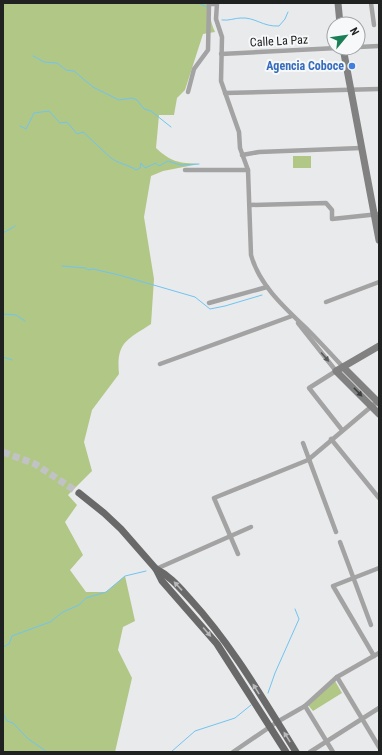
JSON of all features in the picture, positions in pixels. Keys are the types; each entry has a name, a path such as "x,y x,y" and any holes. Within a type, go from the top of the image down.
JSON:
{"main road":[{"path":"79,493 104,513 156,569 162,582 217,644 286,752"},
{"path":"156,569 168,575 208,619 235,655 296,752"},
{"path":"259,709 266,704"}],"street":[{"path":"188,92 194,69 208,50 209,4 216,3 216,19 222,36 221,80 239,132 242,155 248,170 251,255 254,266 268,287 296,320 301,329 340,369 377,403 379,414"},
{"path":"338,3 339,16"},
{"path":"371,3 374,25"},
{"path":"366,47 379,46"},
{"name":"Calle La Paz","path":"222,54 326,49"},
{"path":"344,56 361,148 377,215 379,240"},
{"path":"225,93 379,89"},
{"path":"242,155 259,152 361,148"},
{"path":"185,170 248,170"},
{"path":"250,205 326,203 332,210 332,219 377,215"},
{"path":"326,302 379,282"},
{"path":"209,303 268,287"},
{"path":"160,364 292,316"},
{"path":"342,430 309,388 379,346"},
{"path":"238,554 214,498 308,460 331,439 377,403"},
{"path":"331,439 379,498"},
{"path":"303,443 308,460 336,532"},
{"path":"156,569 251,527"},
{"path":"340,542 371,625"},
{"path":"374,656 333,586 379,568"},
{"path":"234,752 270,726 305,706 337,677 379,653"},
{"path":"337,677 379,747"},
{"path":"305,706 333,752"},
{"path":"310,752 379,708"}],"green space":[{"path":"3,3 212,3 210,18 215,32 203,34 185,90 177,98 174,115 159,115 156,148 166,156 176,161 199,164 163,171 151,176 144,217 154,279 151,324 130,338 121,348 119,355 119,374 92,410 84,442 92,471 68,495 77,505 65,522 83,555 70,570 86,592 106,592 125,576 135,621 123,627 118,650 132,678 115,752 3,752"},
{"path":"293,156 311,156 311,168 293,168"},
{"path":"335,681 342,693 313,711 308,705"}],"waterway":[{"path":"198,3 207,7"},
{"path":"222,20 246,18 268,25 279,26 285,19 288,12"},
{"path":"33,56 44,62 57,63 66,70 74,71 93,87 119,100 132,98 137,100 144,109 151,111 171,127"},
{"path":"20,126 26,129 34,113 49,111 60,123 67,122 77,134 83,132 111,158 136,170 140,168 141,163 145,168 156,163 159,166 168,161 180,165 199,164"},
{"path":"3,233 15,226"},
{"path":"62,266 86,268 88,270 93,269 119,275 195,297 210,309 262,295"},
{"path":"3,314 16,315 25,321"},
{"path":"3,357 12,360"},
{"path":"3,647 9,644 12,636 50,622 63,612 79,605 86,598 106,592 125,576 146,571"},
{"path":"268,693 275,673 299,619 295,609"},
{"path":"171,752 195,731 235,718 251,705"},
{"path":"3,713 7,721 13,723 27,738 47,752"}],"tunnel":[{"path":"3,452 35,464 79,493"}],"place":[{"name":"Agencia Coboce","path":"352,66"}]}
